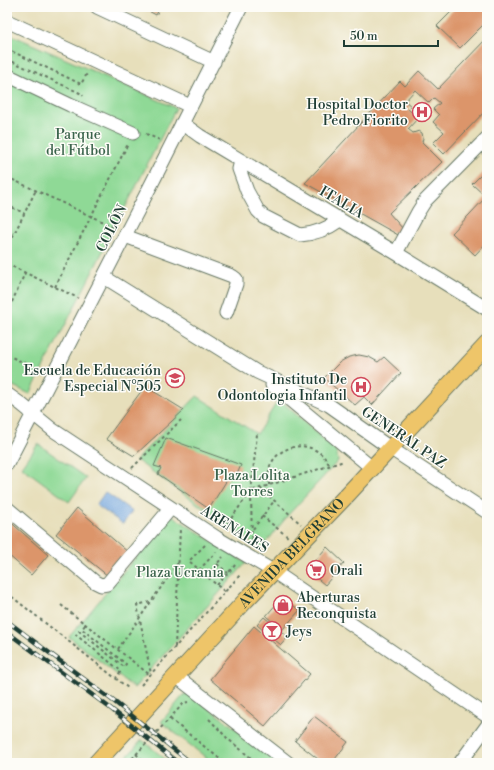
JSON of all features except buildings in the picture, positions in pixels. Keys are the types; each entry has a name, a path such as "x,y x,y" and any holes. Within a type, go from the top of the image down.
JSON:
{"main road":[{"name":"AVENIDA BELGRANO","path":"96,763 273,571 372,468 487,344"}],"street":[{"path":"97,7 214,62"},
{"name":"COLÓN","path":"7,464 104,277 121,232 182,123 241,7"},
{"path":"7,20 190,106"},
{"path":"7,75 133,133"},
{"name":"ITALIA","path":"182,123 200,136 487,309"},
{"path":"396,253 425,201 487,138"},
{"path":"241,161 239,168 247,191 258,211 263,216 300,235 331,226 340,220"},
{"path":"121,232 232,276 236,279 236,284 226,312"},
{"name":"GENERAL PAZ","path":"104,277 257,372 329,405 390,448 487,512"},
{"name":"GENERAL PAZ","path":"257,372 372,468"},
{"name":"ARENALES","path":"7,394 53,430 222,541 273,571 487,716"},
{"path":"7,508 95,582 101,585 107,584 176,511"},
{"path":"176,676 288,763"},
{"path":"460,763 487,726"}],"path":[{"path":"7,49 81,84 89,69"},
{"path":"55,287 133,133"},
{"path":"7,177 91,216 121,232"},
{"path":"7,248 36,190"},
{"path":"7,205 24,213"},
{"path":"7,231 14,234"},
{"path":"7,264 80,299"},
{"path":"7,313 25,273"},
{"path":"7,355 40,370"},
{"path":"123,476 181,420"},
{"path":"217,586 228,573 249,558 252,530 251,491 257,434"},
{"path":"269,485 268,475 276,456 294,446 305,446 315,450 323,456 330,466"},
{"path":"199,570 222,541 251,491 358,456"},
{"path":"260,488 310,532"},
{"path":"252,530 274,500"},
{"path":"175,648 178,562 176,511"},
{"path":"262,516 298,545"},
{"path":"206,576 216,564 222,541"},
{"path":"222,541 189,561 225,593"},
{"path":"117,650 178,562"},
{"path":"216,564 228,573"},
{"path":"141,685 241,574"},
{"path":"7,593 128,688"},
{"path":"150,602 137,605 150,674"},
{"path":"62,604 85,625 150,674"},
{"path":"85,625 82,629 126,664 124,667 79,631 76,636 121,671 116,678"},
{"path":"128,763 184,703 193,702"},
{"path":"208,718 228,739 257,763"},
{"path":"170,719 225,763"},
{"path":"136,754 146,763"}],"green space":[{"name":"Parque del Fútbol","path":"7,33 176,108 30,394 7,383"},
{"name":"Plaza Lolita Torres","path":"197,396 257,434 279,399 336,451 338,461 289,514 261,549 136,460"},
{"path":"38,444 86,478 69,502 22,467"},
{"name":"Plaza Ucrania","path":"171,515 246,563 134,688 69,637"},
{"path":"185,694 190,694 281,763 213,763 161,722"},
{"path":"142,740 170,763 121,763"}],"water":[{"path":"105,492 132,511 123,524 96,505"}],"railway":[{"path":"7,621 116,703 191,763"},
{"path":"7,632 110,708 178,763"}],"place":[{"name":"Hospital Doctor Pedro Fiorito","path":"422,112"},
{"name":"Escuela de Educación Especial N°505","path":"175,378"},
{"name":"Instituto De Odontologia Infantil","path":"361,387"},
{"name":"Orali","path":"316,570"},
{"name":"Aberturas Reconquista","path":"283,605"},
{"name":"Jeys","path":"272,631"}]}
